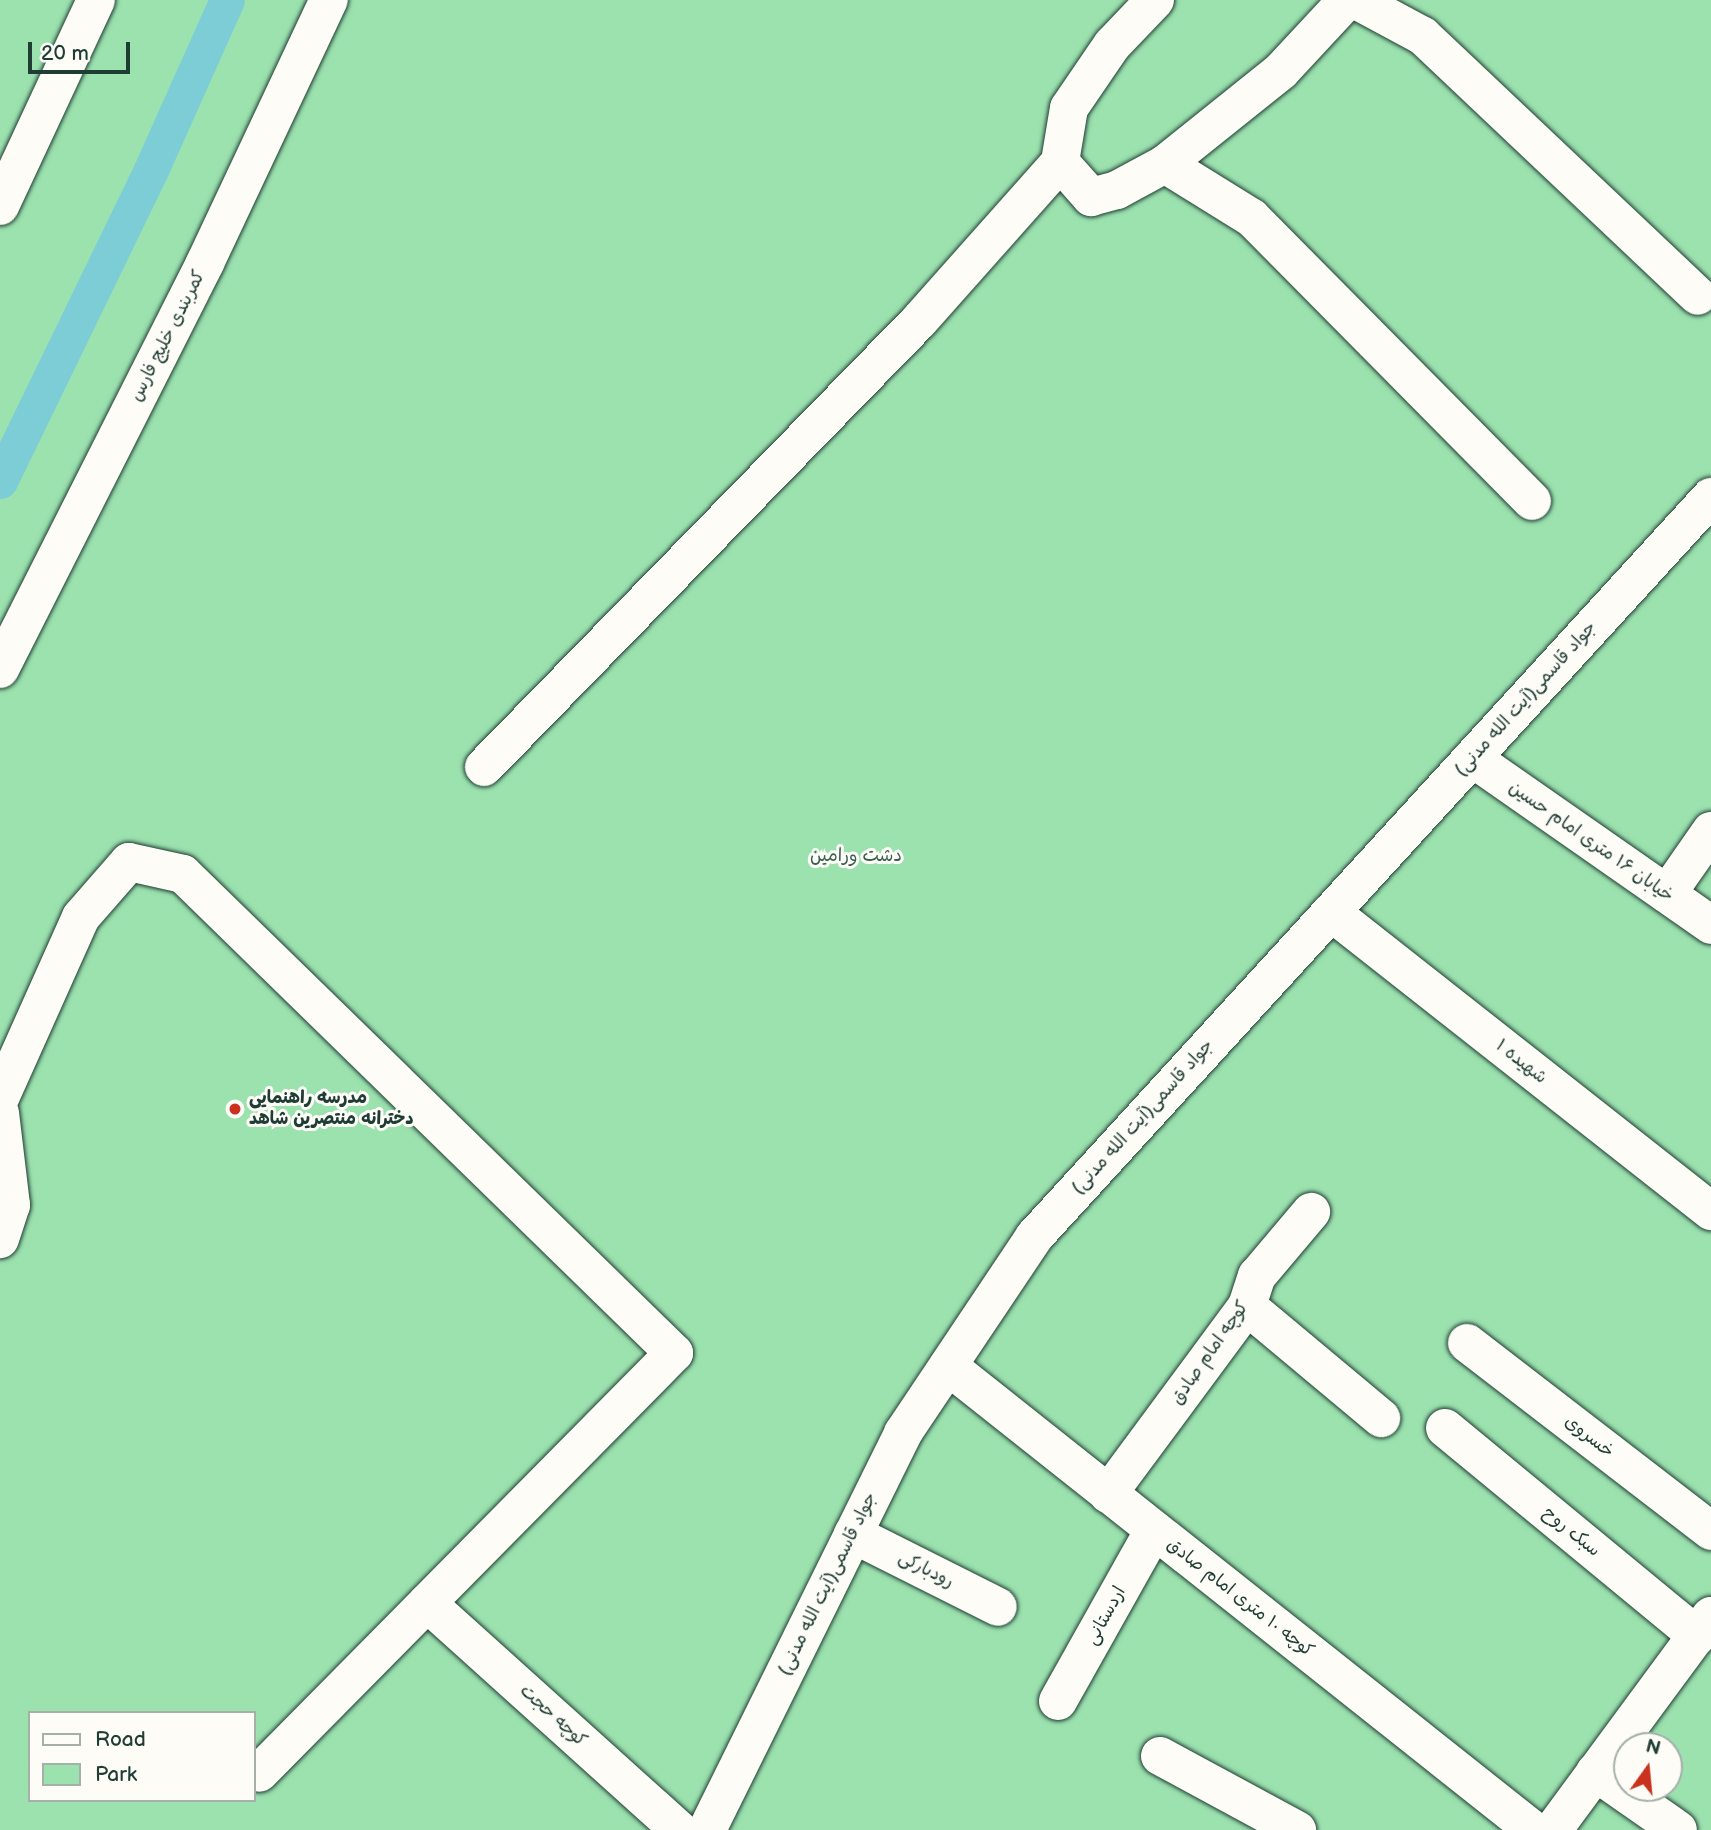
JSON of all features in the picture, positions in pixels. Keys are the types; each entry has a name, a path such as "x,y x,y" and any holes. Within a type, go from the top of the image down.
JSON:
{"street":[{"path":"0,206 96,0"},
{"name":"کمربندی خلیج فارس","path":"0,669 205,263 329,0"},
{"path":"484,767 919,321 1060,162 1069,108 1112,45 1155,0"},
{"path":"1060,162 1091,197 1117,190 1165,164 1281,71 1348,0"},
{"path":"1356,0 1423,36 1698,296"},
{"path":"1165,164 1252,218 1532,501"},
{"name":"جواد قاسمی(آیت الله مدنی)","path":"707,1830 903,1433 1034,1237 1711,496"},
{"name":"خیابان ۱۶ متری امام حسین","path":"1472,758 1711,925"},
{"path":"1667,894 1711,831"},
{"path":"0,1098 81,917 129,862 183,874 674,1353 259,1773"},
{"name":"شهیده ۱","path":"1331,912 1711,1211"},
{"path":"0,1113 11,1205 0,1239"},
{"name":"کوچه امام صادق","path":"1108,1494 1247,1306 1257,1276 1311,1212"},
{"path":"1247,1306 1381,1418"},
{"name":"خسروی","path":"1467,1343 1711,1531"},
{"name":"کوچه ۱۰ متری امام صادق","path":"948,1366 1533,1830"},
{"name":"سبک روح","path":"1445,1428 1704,1626"},
{"name":"اردستانی","path":"1058,1701 1154,1530"},
{"name":"رودبارکی","path":"853,1534 998,1607"},
{"name":"کوچه حجت","path":"427,1603 679,1830"},
{"path":"1553,1830 1704,1626"},
{"path":"1160,1756 1297,1830"},
{"path":"1595,1772 1678,1830"}],"green space":[{"name":"دشت ورامین","path":"0,0 1711,0 1711,1830 0,1830"}],"waterway":[{"path":"0,481 150,172 227,0"}],"place":[{"name":"مدرسه راهنمایی دخترانه منتصرین شاهد","path":"235,1109"}]}
